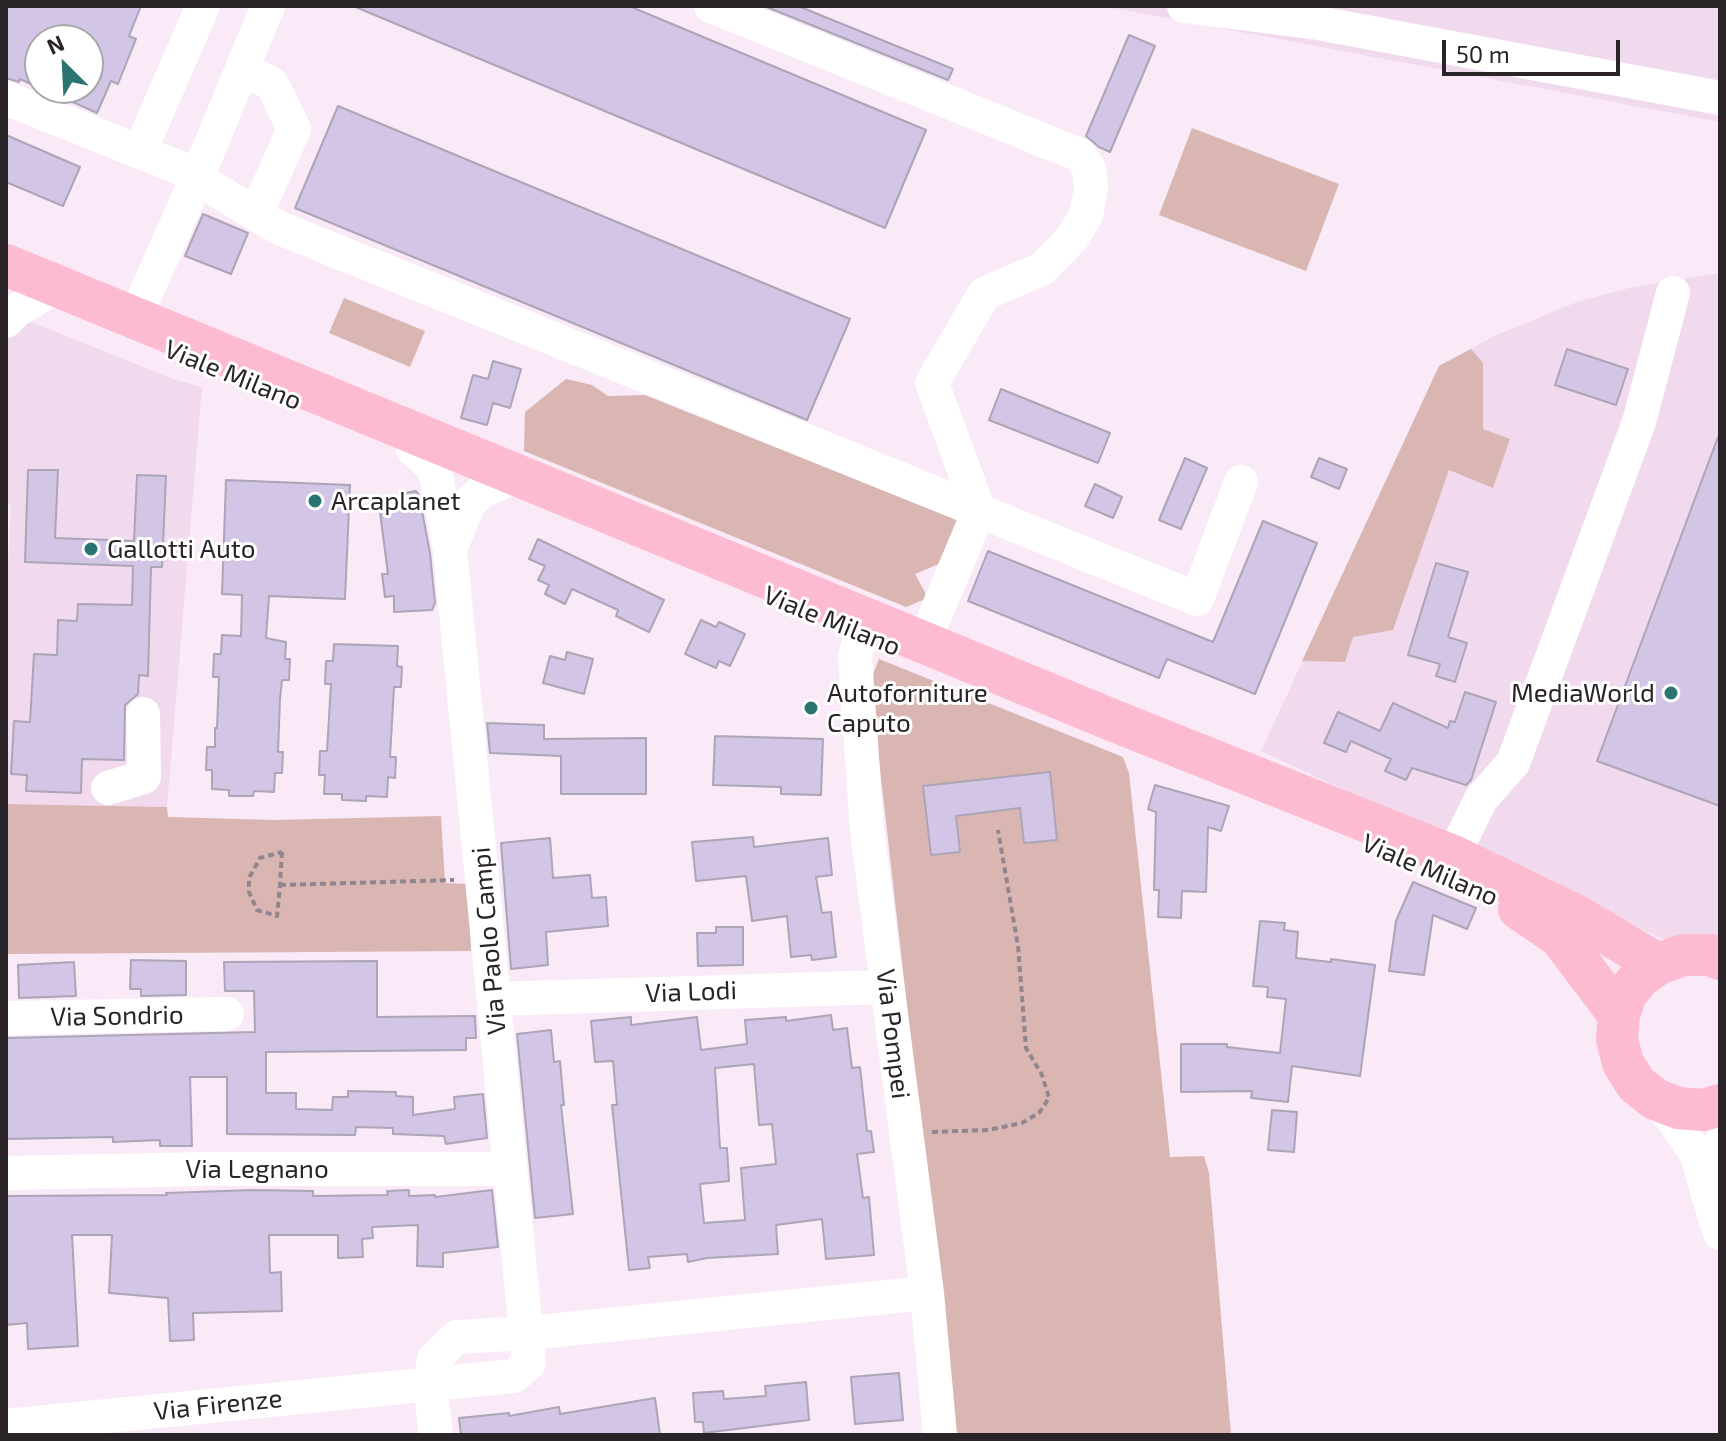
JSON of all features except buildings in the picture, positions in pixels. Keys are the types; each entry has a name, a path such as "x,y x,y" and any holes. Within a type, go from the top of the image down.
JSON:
{"main road":[{"name":"Viale Milano","path":"6,265 1453,856 1579,917 1658,964"},
{"name":"Viale Milano","path":"22,290 1244,790 1524,911 1560,937 1619,1015"},
{"path":"1720,959 1710,955 1683,955 1658,964 1640,977 1626,994 1619,1015 1617,1040 1623,1063 1636,1084 1655,1099 1678,1108 1703,1110 1720,1105"}],"street":[{"path":"140,151 203,6"},
{"path":"135,318 268,6"},
{"path":"711,6 1080,155 1089,169 1091,189 1086,215 1073,237 1042,269 984,294 932,383 979,511 924,642"},
{"path":"1184,6 1318,23 1720,98"},
{"path":"242,68 272,84 294,129 256,214"},
{"path":"6,98 180,168 292,233 1197,599 1241,482"},
{"path":"6,321 17,310 22,290"},
{"path":"1453,856 1481,799 1513,763 1639,422 1673,293"},
{"name":"Via Paolo Campi","path":"413,449 436,475 450,550 509,1169 528,1333"},
{"name":"Via Paolo Campi","path":"450,550 469,503 483,490 499,484"},
{"name":"Via Pompei","path":"861,633 855,657 866,817 927,1293 940,1435"},
{"path":"108,788 144,777 143,714"},
{"name":"Via Lodi","path":"494,999 887,987"},
{"name":"Via Sondrio","path":"6,1018 227,1014"},
{"path":"1655,1099 1697,1155 1715,1225 1720,1233"},
{"path":"1709,1198 1720,1143"},
{"name":"Via Legnano","path":"6,1173 509,1169"},
{"path":"436,1435 430,1384 434,1359 457,1337 528,1333 927,1293"},
{"name":"Via Firenze","path":"6,1426 430,1384"}],"path":[{"path":"906,1133 988,1130 1022,1123 1039,1113 1049,1098 1042,1075 1026,1048 1018,946 998,830"},
{"path":"282,852 280,885 277,916 257,910 249,892 249,878 260,858 282,852"},
{"path":"280,885 483,880"}],"shaded area":[{"path":"1103,6 1720,6 1720,122"},
{"path":"1192,128 1339,184 1306,271 1159,215"},
{"path":"1720,273 1720,955 1701,957 1261,751 1439,366 1494,336 1577,302 1629,288"},
{"path":"344,298 425,331 410,367 329,333"},
{"path":"27,320 173,379 202,387 167,807 6,804 6,601 11,505 6,504 6,322"},
{"path":"1471,349 1483,363 1483,429 1510,439 1493,488 1449,470 1393,630 1353,637 1345,662 1302,661 1439,366"},
{"path":"566,379 592,385 608,396 645,395 957,520 941,563 915,574 928,598 906,607 524,451 525,412"},
{"path":"879,659 1123,757 1129,773 1170,1157 1204,1156 1209,1173 1231,1435 956,1435 870,682","holes":["1050,772 1057,840 1020,808 956,816 960,851 931,855 924,786"]},
{"path":"6,804 167,807 168,817 274,820 441,816 445,883 469,884 471,951 6,954"}],"place":[{"name":"Arcaplanet","path":"315,501"},
{"name":"Gallotti Auto","path":"91,549"},
{"name":"MediaWorld","path":"1671,693"},
{"name":"Autoforniture Caputo","path":"811,708"}]}
